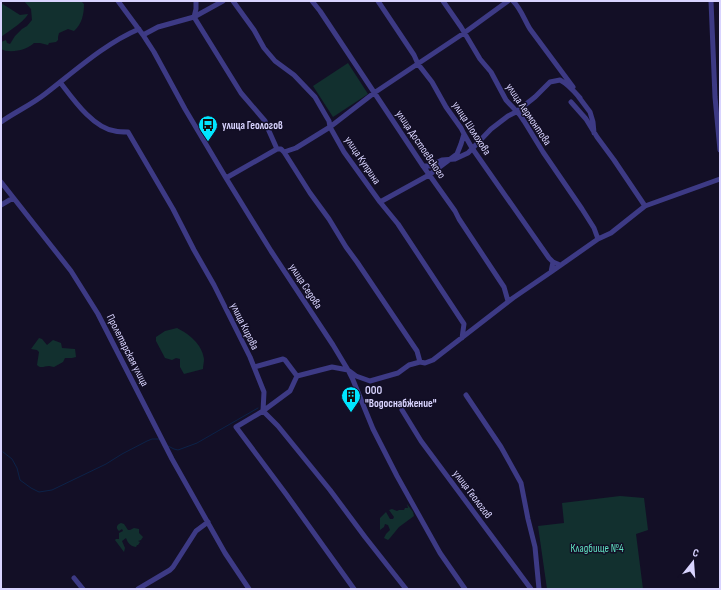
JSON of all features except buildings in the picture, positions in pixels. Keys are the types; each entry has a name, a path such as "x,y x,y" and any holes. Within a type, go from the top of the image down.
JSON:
{"street":[{"name":"улица Седова","path":"118,1 144,35 185,109 226,178 271,251 348,370 355,378 373,429 397,476 440,553 465,589"},
{"path":"196,1 194,17 241,92 265,121 277,148 284,152 346,247 417,350 420,362"},
{"path":"144,35 158,27 194,17 223,1"},
{"name":"улица Куприна","path":"233,1 254,30 267,52 275,61 294,75 315,97 344,152 380,202 398,224 464,324"},
{"name":"улица Достоевского","path":"312,1 501,281 508,301"},
{"name":"улица Шолохова","path":"378,1 414,55 418,64 432,82 472,148 538,243 553,262"},
{"name":"улица Лермонтова","path":"443,1 480,59 491,72 506,100 520,115 542,152 582,209 594,228 598,239"},
{"path":"284,152 296,148 330,127 374,93 464,33 508,1"},
{"path":"513,1 528,25 590,112 594,133"},
{"path":"711,1 715,97 720,150"},
{"path":"1,122 44,95 95,55 125,35 139,29"},
{"path":"423,166 430,166 442,160 455,159 468,153 497,125 535,97 550,82 560,80 566,83 580,98"},
{"name":"улица Кирова","path":"60,82 85,113 95,122 107,129 128,132 173,209 214,285 254,367 264,392 263,411"},
{"path":"571,102 586,120 645,206"},
{"path":"380,202 429,175 457,154 464,134"},
{"path":"226,178 277,148"},
{"path":"355,378 370,381 398,373 408,364 420,362 425,363 433,360 508,301 598,239 611,233 645,206 720,179"},
{"name":"Пролетарская улица","path":"1,182 71,271 98,314 172,459 225,553 249,589"},
{"path":"1,206 13,198"},
{"path":"551,272 553,262 560,265"},
{"path":"462,338 464,324 475,328"},
{"path":"254,367 283,359 297,376"},
{"path":"297,376 332,367 348,370"},
{"path":"297,376 290,391 263,411 236,427 354,589"},
{"path":"466,395 501,447 521,483 535,547 539,589"},
{"name":"улица Геологов","path":"402,410 425,446 531,589"},
{"path":"263,411 278,426 330,490 365,538 406,589"},
{"path":"138,589 170,570 196,531 208,522"},
{"path":"74,578 83,589"}],"green space":[{"path":"24,1 81,1 84,4 84,11 79,25 74,31 68,29 59,33 58,40 56,42 49,43 48,45 34,43 27,48 14,51 1,49 1,42 6,40 7,43 10,44 15,36 32,20 31,9"},
{"path":"1,3 20,15 28,14 20,23 1,37"},
{"path":"348,63 368,94 333,117 313,86"},
{"path":"177,328 190,336 198,344 204,359 203,369 184,374 180,367 180,359 176,358 172,360 165,358 156,341 156,337 165,331"},
{"path":"39,338 42,339 47,345 53,340 61,343 62,348 75,349 76,357 65,358 63,362 54,367 38,366 39,352 31,349"},
{"name":"Кладбище №4","path":"620,496 644,498 648,530 636,534 643,589 547,589 538,526 564,523 562,503"},
{"path":"407,504 414,516 399,527 388,540 384,538 390,530 388,525 385,524 380,530 380,518 386,512 390,519 393,519 394,517 389,510 404,510 405,508 408,508"},
{"path":"121,523 124,524 128,530 134,528 139,529 139,533 143,537 138,541 140,542 136,547 132,546 126,538 122,541 125,548 124,552 115,540 119,539 119,533 123,531 122,529 119,531 117,529 118,525"}],"waterway":[{"path":"168,446 178,450 197,443 258,408"},
{"path":"3,452 12,459 17,468 20,480 39,492 52,490 106,464 147,441 159,439"}],"place":[{"name":"улица Геологов","path":"208,142"},
{"name":"ООО \"Водоснабжение\"","path":"351,413"}]}
